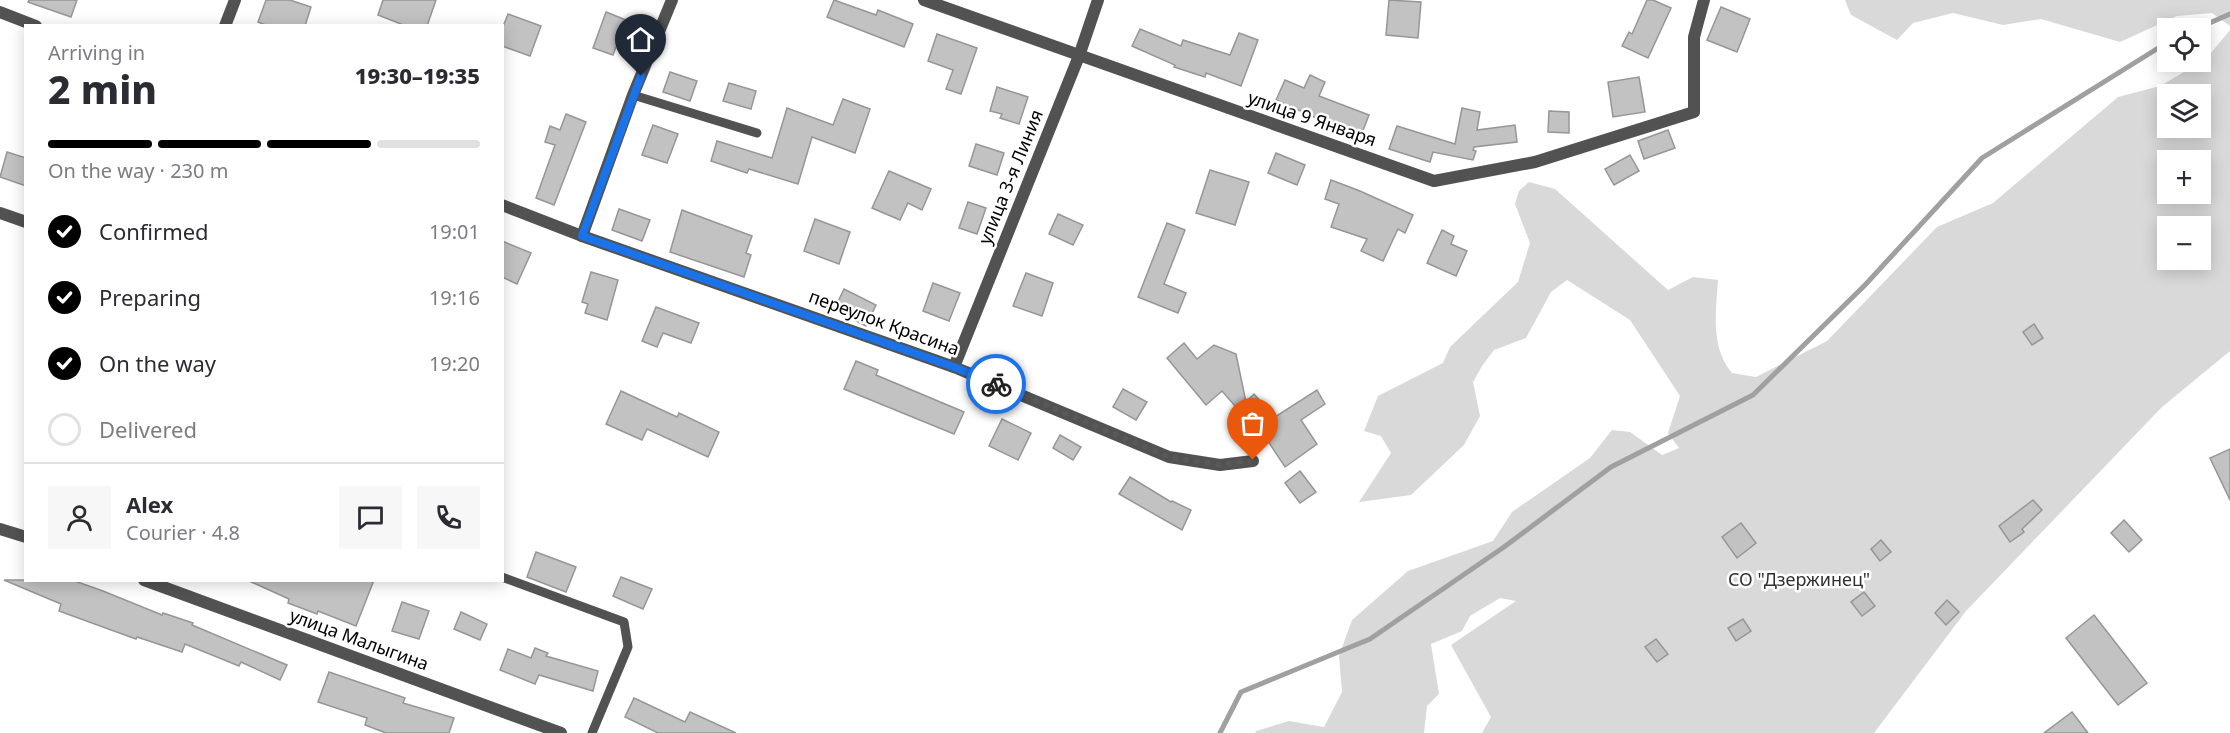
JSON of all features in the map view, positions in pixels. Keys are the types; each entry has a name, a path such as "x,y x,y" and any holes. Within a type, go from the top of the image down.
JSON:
{"street":[{"path":"226,24 235,0"},
{"path":"582,236 633,95 672,0"},
{"name":"улица 9 Января","path":"924,0 1434,181 1535,162 1694,112 1694,37 1704,0"},
{"name":"улица 3-я Линия","path":"954,367 1079,56 1098,0"},
{"path":"0,12 31,24"},
{"name":"переулок Красина","path":"504,206 582,236 954,367 1169,457 1220,465 1253,460"},
{"path":"0,213 24,221"},
{"path":"0,529 24,536"},
{"name":"улица Малыгина","path":"149,582 561,733"}],"lane":[{"path":"633,95 757,133"},
{"path":"504,578 624,622 628,647 592,733"}],"green space":[{"path":"1845,0 2230,0 2230,26 2212,13 2157,18 2157,25 2120,42 2041,19 2003,25 1953,13 1913,23 1897,40 1851,15"},
{"name":"СО \"Дзержинец\"","path":"2230,30 2230,351 2162,407 1966,611 1874,733 1482,733 1491,717 1451,645 1516,601 1500,598 1470,616 1462,631 1431,644 1439,694 1427,706 1424,733 1255,733 1289,721 1324,727 1342,692 1339,656 1352,620 1408,571 1493,541 1512,512 1590,458 1612,430 1630,432 1662,455 1679,448 1668,433 1680,396 1630,320 1567,280 1551,292 1526,338 1494,350 1482,366 1473,382 1480,416 1464,445 1411,495 1359,502 1391,453 1381,436 1364,431 1378,396 1443,363 1450,347 1518,282 1530,243 1515,204 1519,191 1529,182 1555,189 1668,290 1693,277 1718,280 1716,329 1720,352 1732,373 1756,377 1827,341 1937,227 1993,203 2118,97 2157,87 2157,138 2211,138 2211,84 2163,84 2184,72 2211,72 2211,53"}],"building":[{"path":"29,0 77,0 71,17 28,2"},
{"path":"266,0 290,0 311,7 306,24 258,22"},
{"path":"383,0 436,0 428,24 401,24 378,15"},
{"path":"834,0 876,15 878,10 913,24 904,47 827,17"},
{"path":"1389,0 1421,2 1418,38 1386,35"},
{"path":"1647,0 1653,0 1671,8 1648,58 1622,46 1629,32 1632,34"},
{"path":"1721,7 1750,19 1737,52 1707,40"},
{"path":"606,12 626,20 613,55 593,48"},
{"path":"508,14 541,26 530,56 504,47 504,24"},
{"path":"1140,29 1181,46 1183,40 1230,55 1239,33 1258,40 1241,86 1206,73 1205,77 1174,67 1175,65 1132,46"},
{"path":"937,34 977,48 961,94 946,89 953,70 928,61"},
{"path":"670,72 697,81 690,101 663,92"},
{"path":"1310,75 1325,82 1319,96 1369,115 1360,138 1329,126 1330,124 1276,100 1285,80 1304,88"},
{"path":"1639,77 1645,112 1613,117 1608,82"},
{"path":"729,83 756,91 751,109 723,101"},
{"path":"997,87 1028,97 1019,124 1000,118 1002,114 990,111"},
{"path":"843,99 870,109 855,153 812,137 798,184 749,169 747,173 711,161 717,141 772,158 787,108 833,125"},
{"path":"1462,108 1480,112 1477,130 1515,125 1517,142 1474,147 1473,150 1476,151 1473,160 1433,152 1430,162 1389,149 1397,126 1455,144"},
{"path":"1549,111 1569,112 1569,133 1548,132"},
{"path":"566,114 586,122 554,205 536,198 555,145 545,142 550,126 560,130"},
{"path":"653,125 678,134 667,163 642,155"},
{"path":"1668,130 1675,148 1644,159 1638,141"},
{"path":"976,144 1004,153 997,175 969,166"},
{"path":"7,152 24,157 24,185 0,177"},
{"path":"1276,153 1305,165 1297,185 1268,173"},
{"path":"1630,155 1639,171 1614,185 1605,169"},
{"path":"1210,170 1249,182 1235,225 1196,213"},
{"path":"889,171 931,189 922,210 908,203 900,220 872,208"},
{"path":"1331,180 1413,215 1405,233 1398,229 1383,261 1361,251 1367,239 1331,227 1339,204 1325,199"},
{"path":"968,202 986,208 977,234 959,228"},
{"path":"619,209 650,220 642,241 612,230"},
{"path":"682,210 752,236 746,253 751,255 744,277 670,252"},
{"path":"1058,214 1083,225 1073,245 1049,234"},
{"path":"815,219 850,232 839,264 804,251"},
{"path":"1167,223 1185,230 1164,284 1186,293 1178,313 1138,297"},
{"path":"1442,230 1454,236 1451,244 1467,251 1456,276 1427,263"},
{"path":"504,242 531,253 517,284 504,278"},
{"path":"591,272 618,280 607,320 585,313 588,304 582,302"},
{"path":"1026,273 1053,283 1042,316 1013,306"},
{"path":"933,283 960,293 949,321 923,311"},
{"path":"844,289 876,305 866,326 834,310"},
{"path":"656,307 699,323 691,343 663,333 657,347 642,341"},
{"path":"2034,324 2043,338 2032,345 2023,332"},
{"path":"1184,343 1197,359 1214,345 1236,354 1246,402 1254,394 1275,417 1317,390 1325,404 1301,420 1317,444 1285,467 1258,426 1255,429 1222,391 1206,405 1167,358"},
{"path":"856,361 878,370 876,375 964,412 954,434 844,389"},
{"path":"1123,389 1147,402 1136,420 1113,407"},
{"path":"621,391 677,417 679,413 719,432 708,457 647,429 642,440 606,424"},
{"path":"1002,419 1031,433 1018,460 989,446"},
{"path":"1060,435 1081,447 1073,460 1053,448"},
{"path":"2230,449 2230,500 2210,458"},
{"path":"1300,471 1316,492 1300,503 1285,483"},
{"path":"1130,477 1171,502 1191,510 1182,530 1119,494"},
{"path":"2033,500 2042,510 2022,529 2024,532 2010,542 1999,526"},
{"path":"2124,520 2142,540 2129,552 2111,533"},
{"path":"1741,523 1756,543 1737,558 1722,537"},
{"path":"1881,540 1891,552 1880,561 1871,549"},
{"path":"536,552 576,567 566,592 527,577"},
{"path":"621,577 652,589 643,609 613,596"},
{"path":"4,580 78,582 162,615 163,613 193,623 192,625 287,665 280,680 241,662 239,666 185,644 182,652 137,637 136,639 59,611 61,604"},
{"path":"251,582 373,582 356,626 318,611 317,614 288,603 289,599"},
{"path":"1864,592 1875,606 1862,616 1851,602"},
{"path":"1947,600 1959,612 1946,625 1935,613"},
{"path":"402,602 429,611 419,639 392,631"},
{"path":"461,612 487,624 480,640 454,629"},
{"path":"2094,615 2147,683 2118,705 2066,638"},
{"path":"1743,619 1751,631 1736,641 1728,628"},
{"path":"1656,639 1668,654 1657,662 1645,647"},
{"path":"535,648 548,653 546,656 598,671 593,691 539,675 535,684 500,670 508,649 531,658"},
{"path":"329,672 405,698 403,703 454,718 449,733 386,733 365,725 367,718 318,702"},
{"path":"634,698 685,722 690,712 736,733 658,733 625,717"},
{"path":"2072,712 2088,733 2044,733"}],"waterway":[{"path":"2211,22 2230,14"},
{"path":"1220,733 1241,692 1370,639 1504,547 1611,467 1753,395 1865,285 1982,158 2157,49"}],"way so far":[{"path":"996,384 1169,457 1220,465 1253,460"}],"route":[{"path":"641,76 582,236 954,367 996,384"}]}
